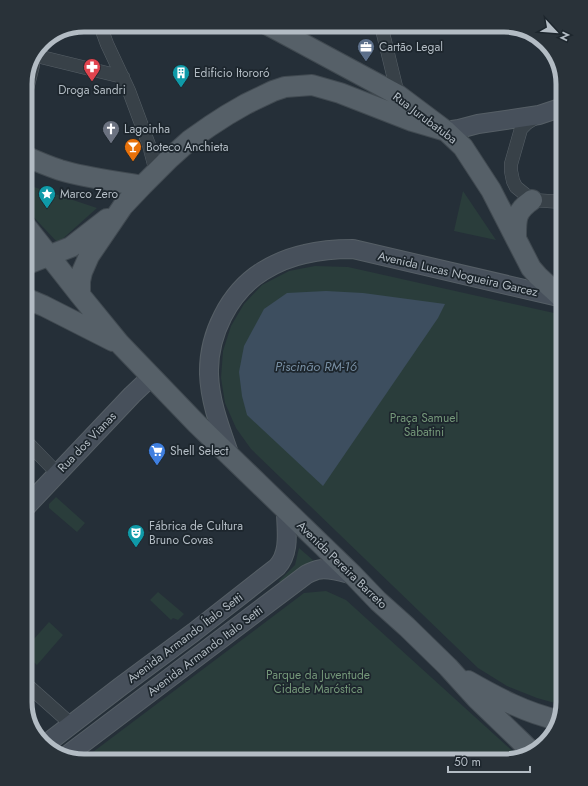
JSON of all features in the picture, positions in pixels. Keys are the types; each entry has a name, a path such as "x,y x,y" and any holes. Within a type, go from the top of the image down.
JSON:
{"main road":[{"name":"Rua Jurubatuba","path":"281,32 398,95 446,130 463,147 491,190 531,268 556,293"},
{"path":"32,262 71,247 123,206 170,158 190,140 246,104 285,87 312,85 325,88 412,121 446,130 539,115 556,109"},
{"path":"32,159 61,170 80,175 149,179"},
{"path":"516,239 517,217 522,206 532,200"},
{"path":"80,295 80,280 89,256 123,206"},
{"name":"Avenida Pereira Barreto","path":"32,235 120,344 151,377 378,601 448,667 476,699 528,748"},
{"name":"Avenida Lucas Nogueira Garcez","path":"230,456 211,395 209,374 211,352 217,330 232,302 246,285 263,271 277,264 291,258 313,252 335,249 354,249 556,297"},
{"path":"32,301 120,344"},
{"name":"Rua dos Vianas","path":"32,500 151,377"},
{"name":"Avenida Armando Ítalo Setti","path":"50,741 131,678 194,632 281,563 287,547 286,511"},
{"name":"Avenida Armando Italo Setti","path":"71,752 307,574 317,570 326,569 353,575"},
{"path":"159,686 150,679 150,677 156,670 188,646 193,640 194,632"},
{"path":"448,667 469,681 508,702 526,710 553,718"},
{"path":"97,732 96,728 100,720 136,691 136,683 131,678"}],"street":[{"path":"103,32 129,91 149,145 149,179"},
{"path":"383,32 398,95"},
{"path":"40,57 122,77"},
{"path":"539,115 521,129 513,156 511,171 516,187 532,200 556,202"},
{"path":"32,447 57,473"},
{"path":"32,689 71,724"}],"green space":[{"path":"32,186 97,208 58,243 32,215"},
{"path":"463,191 496,240 454,231"},
{"name":"Praça Samuel Sabatini","path":"315,266 348,267 556,313 556,703 537,698 507,686 478,668 251,449 236,428 225,403 221,378 223,351 231,326 244,304 262,285 289,271"},
{"path":"56,497 85,523 77,532 49,508 49,504"},
{"path":"299,548 314,561 282,585 279,581 295,565"},
{"name":"Parque da Juventude Cidade Maróstica","path":"326,591 346,600 514,753 510,754 90,754 304,593"},
{"path":"158,592 184,614 178,620 173,618 171,620 150,600"},
{"path":"49,622 63,635 37,665 32,660 32,641"}],"water":[{"name":"Piscinão RM-16","path":"326,291 363,293 445,304 438,318 323,486 247,415 242,396 239,372 244,346 264,309 287,293"}],"place":[{"name":"Cartão Legal","path":"366,62"},
{"name":"Droga Sandri","path":"92,82"},
{"name":"Edificio Itororó","path":"181,88"},
{"name":"Lagoinha","path":"111,144"},
{"name":"Boteco Anchieta","path":"133,162"},
{"name":"Marco Zero","path":"47,209"},
{"name":"Shell Select","path":"157,466"},
{"name":"Fábrica de Cultura Bruno Covas","path":"136,548"}]}
